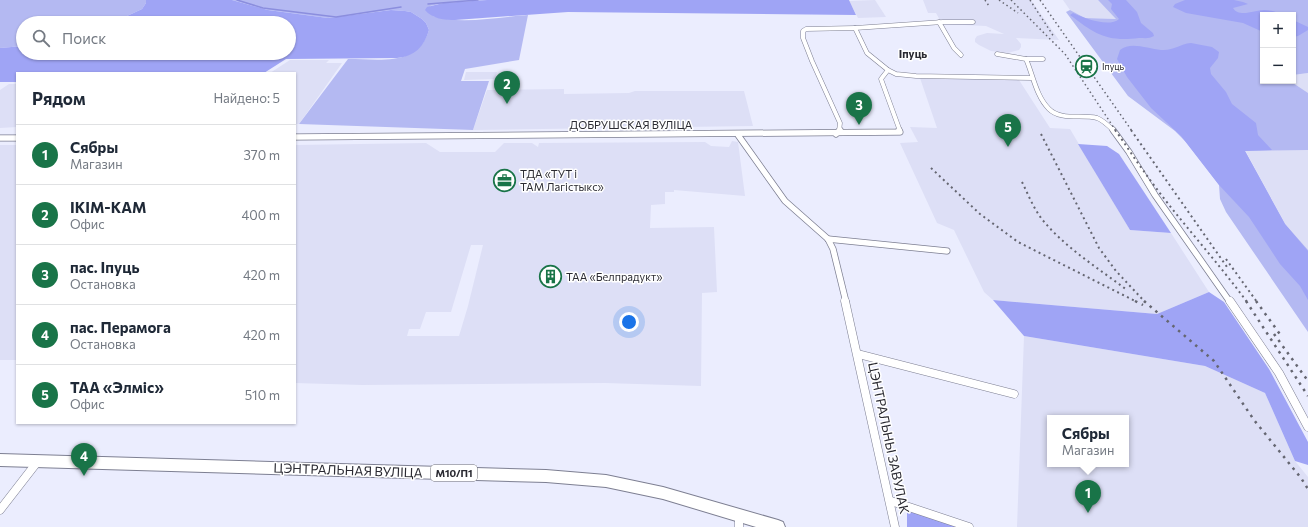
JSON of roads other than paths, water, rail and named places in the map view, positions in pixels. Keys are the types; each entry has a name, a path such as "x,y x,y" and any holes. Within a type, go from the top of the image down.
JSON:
{"main road":[{"name":"ЦЭНТРАЛЬНАЯ ВУЛІЦА","path":"0,460 546,476 606,481 663,493 739,521"},
{"name":"М10/П1","path":"739,521 778,527"}],"street":[{"path":"939,22 956,52 961,55"},
{"path":"836,134 840,130 840,123 802,35 803,31 806,29 880,28 939,22 973,22"},
{"path":"855,28 867,53 888,70 896,74 909,76 1032,78"},
{"path":"997,54 1026,59 1043,59"},
{"path":"1026,59 1033,74 1032,78 1045,104 1053,112 1098,118 1113,129 1154,194 1186,237 1275,367 1308,427"},
{"name":"ДОБРУШСКАЯ ВУЛІЦА","path":"296,137 836,134 900,132 881,79 888,70"},
{"name":"ЦЭНТРАЛЬНЫ ЗАВУЛАК","path":"738,134 786,201 828,239 833,249 891,501 895,527"},
{"path":"0,138 16,138"},
{"path":"828,239 947,251"},
{"name":"ЦЭНТРАЛЬНЫ ЗАВУЛАК","path":"858,354 1014,394"},
{"path":"0,510 38,461"},
{"path":"891,501 969,527"}],"waterway":[{"path":"237,0 263,8 336,17 401,7"},
{"path":"428,4 478,0"}],"railway":[{"path":"985,0 989,6"},
{"path":"999,0 1018,13"},
{"path":"1011,0 1065,54 1116,131"},
{"path":"1030,0 1054,37"},
{"path":"1040,0 1132,131"},
{"path":"1115,130 1155,187 1247,302"},
{"path":"1131,130 1227,267"},
{"path":"1041,134 1099,248 1116,271 1144,301"},
{"path":"931,168 980,214 1018,242 1137,302"},
{"path":"1022,182 1038,214 1050,229 1082,257 1127,290"},
{"path":"1226,259 1257,302"},
{"path":"1144,301 1214,361 1254,420 1301,478 1308,489"},
{"path":"1246,301 1308,396"},
{"path":"1256,301 1282,337"},
{"path":"1137,302 1143,305"},
{"path":"1274,334 1308,381"}],"place":[{"name":"Іпуць","path":"1087,67"},
{"name":"ІКІМ-КАМ","path":"507,104"},
{"name":"пас. Іпуць","path":"859,125"},
{"name":"ТАА «Элміс»","path":"1008,147"},
{"name":"ТДА «ТУТ і ТАМ Лагістыкс»","path":"504,180"},
{"name":"ТАА «Белпрадукт»","path":"551,277"},
{"name":"пас. Перамога","path":"84,476"},
{"name":"Сябры","path":"1088,513"}],"district":[{"name":"Іпуць","path":"913,54"}]}
